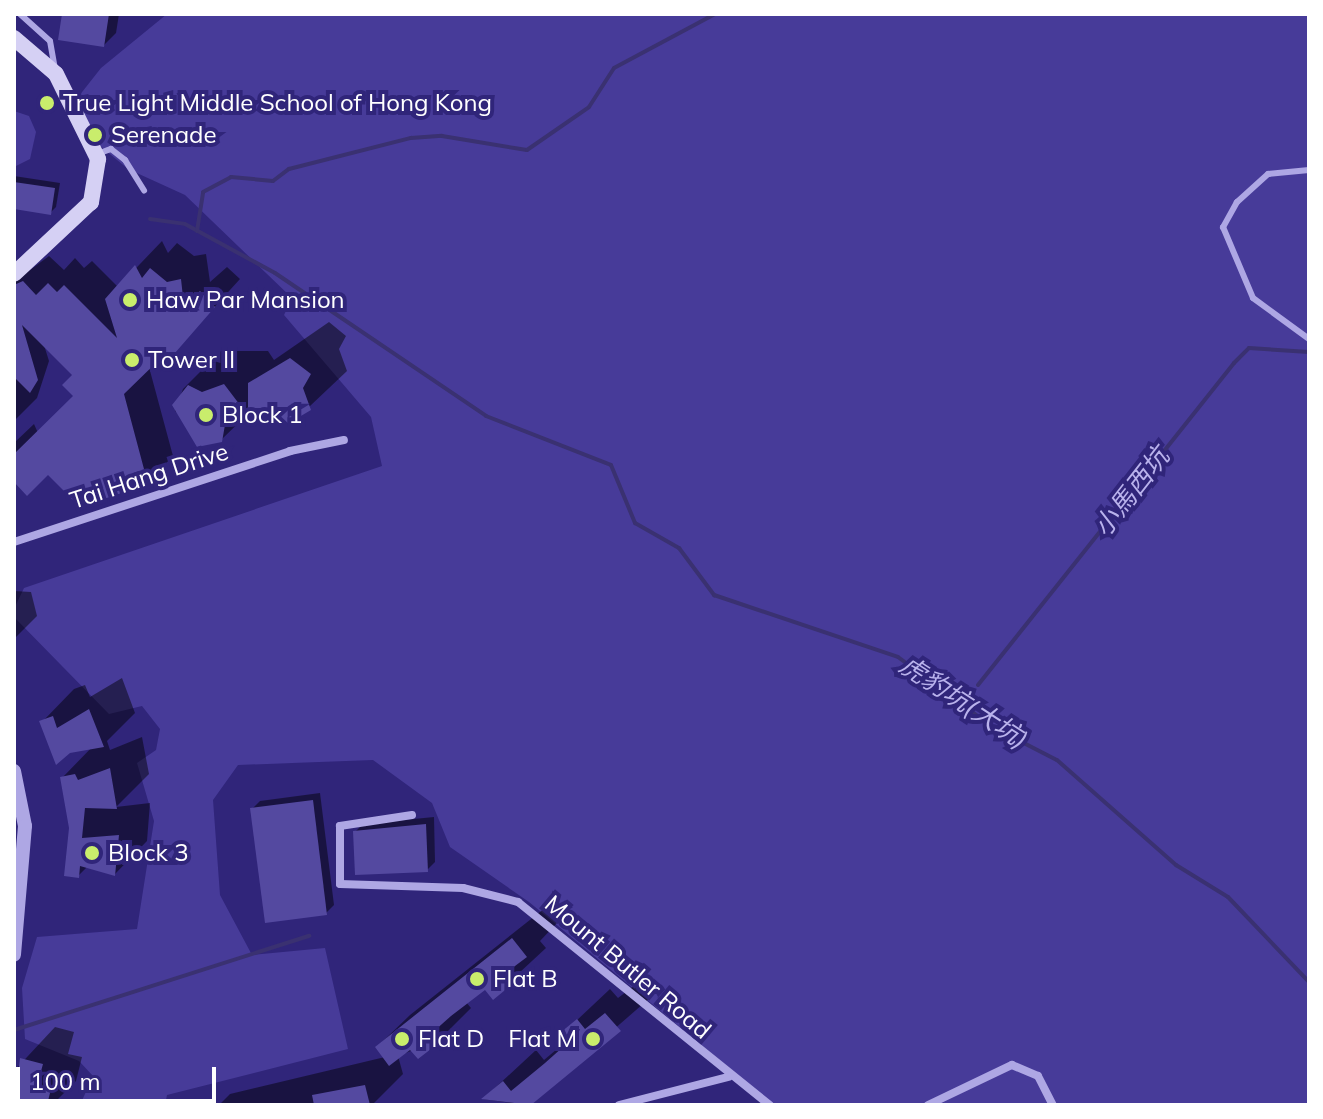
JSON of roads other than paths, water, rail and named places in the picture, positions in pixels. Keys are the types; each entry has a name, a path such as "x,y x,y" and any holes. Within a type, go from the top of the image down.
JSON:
{"main road":[{"path":"14,38 56,74 97,154 91,202 14,274"}],"street":[{"name":"Tai Hang Drive","path":"14,542 290,451 344,440"},
{"path":"14,771 25,826 14,955"},
{"name":"Mount Butler Road","path":"412,815 340,826 340,884 463,888 518,902 728,1077 770,1105"},
{"path":"928,1105 1012,1065 1038,1076 1053,1105"},
{"path":"619,1105 728,1077"}],"lane":[{"path":"20,14 50,41 56,74"},
{"path":"97,154 111,149 144,191"},
{"path":"1309,170 1268,174 1237,202 1223,227 1253,298 1309,339"}],"waterway":[{"path":"197,231 203,192 231,177 273,181 289,169 411,138 442,136 527,150 589,107 614,68 715,14"},
{"name":"虎豹坑(大坑)","path":"150,219 185,224 275,273 486,416 611,465 635,523 679,548 714,595 898,657 991,726 1057,760 1176,865 1228,897 1309,982"},
{"name":"小馬西坑","path":"978,685 1234,363 1249,348 1309,352"},
{"path":"14,1030 309,936"}],"place":[{"name":"True Light Middle School of Hong Kong","path":"47,103"},
{"name":"Serenade","path":"95,135"},
{"name":"Haw Par Mansion","path":"130,300"},
{"name":"Tower II","path":"132,360"},
{"name":"Block 1","path":"206,415"},
{"name":"Block 3","path":"92,853"},
{"name":"Flat B","path":"477,979"},
{"name":"Flat D","path":"402,1039"},
{"name":"Flat M","path":"593,1039"}]}
